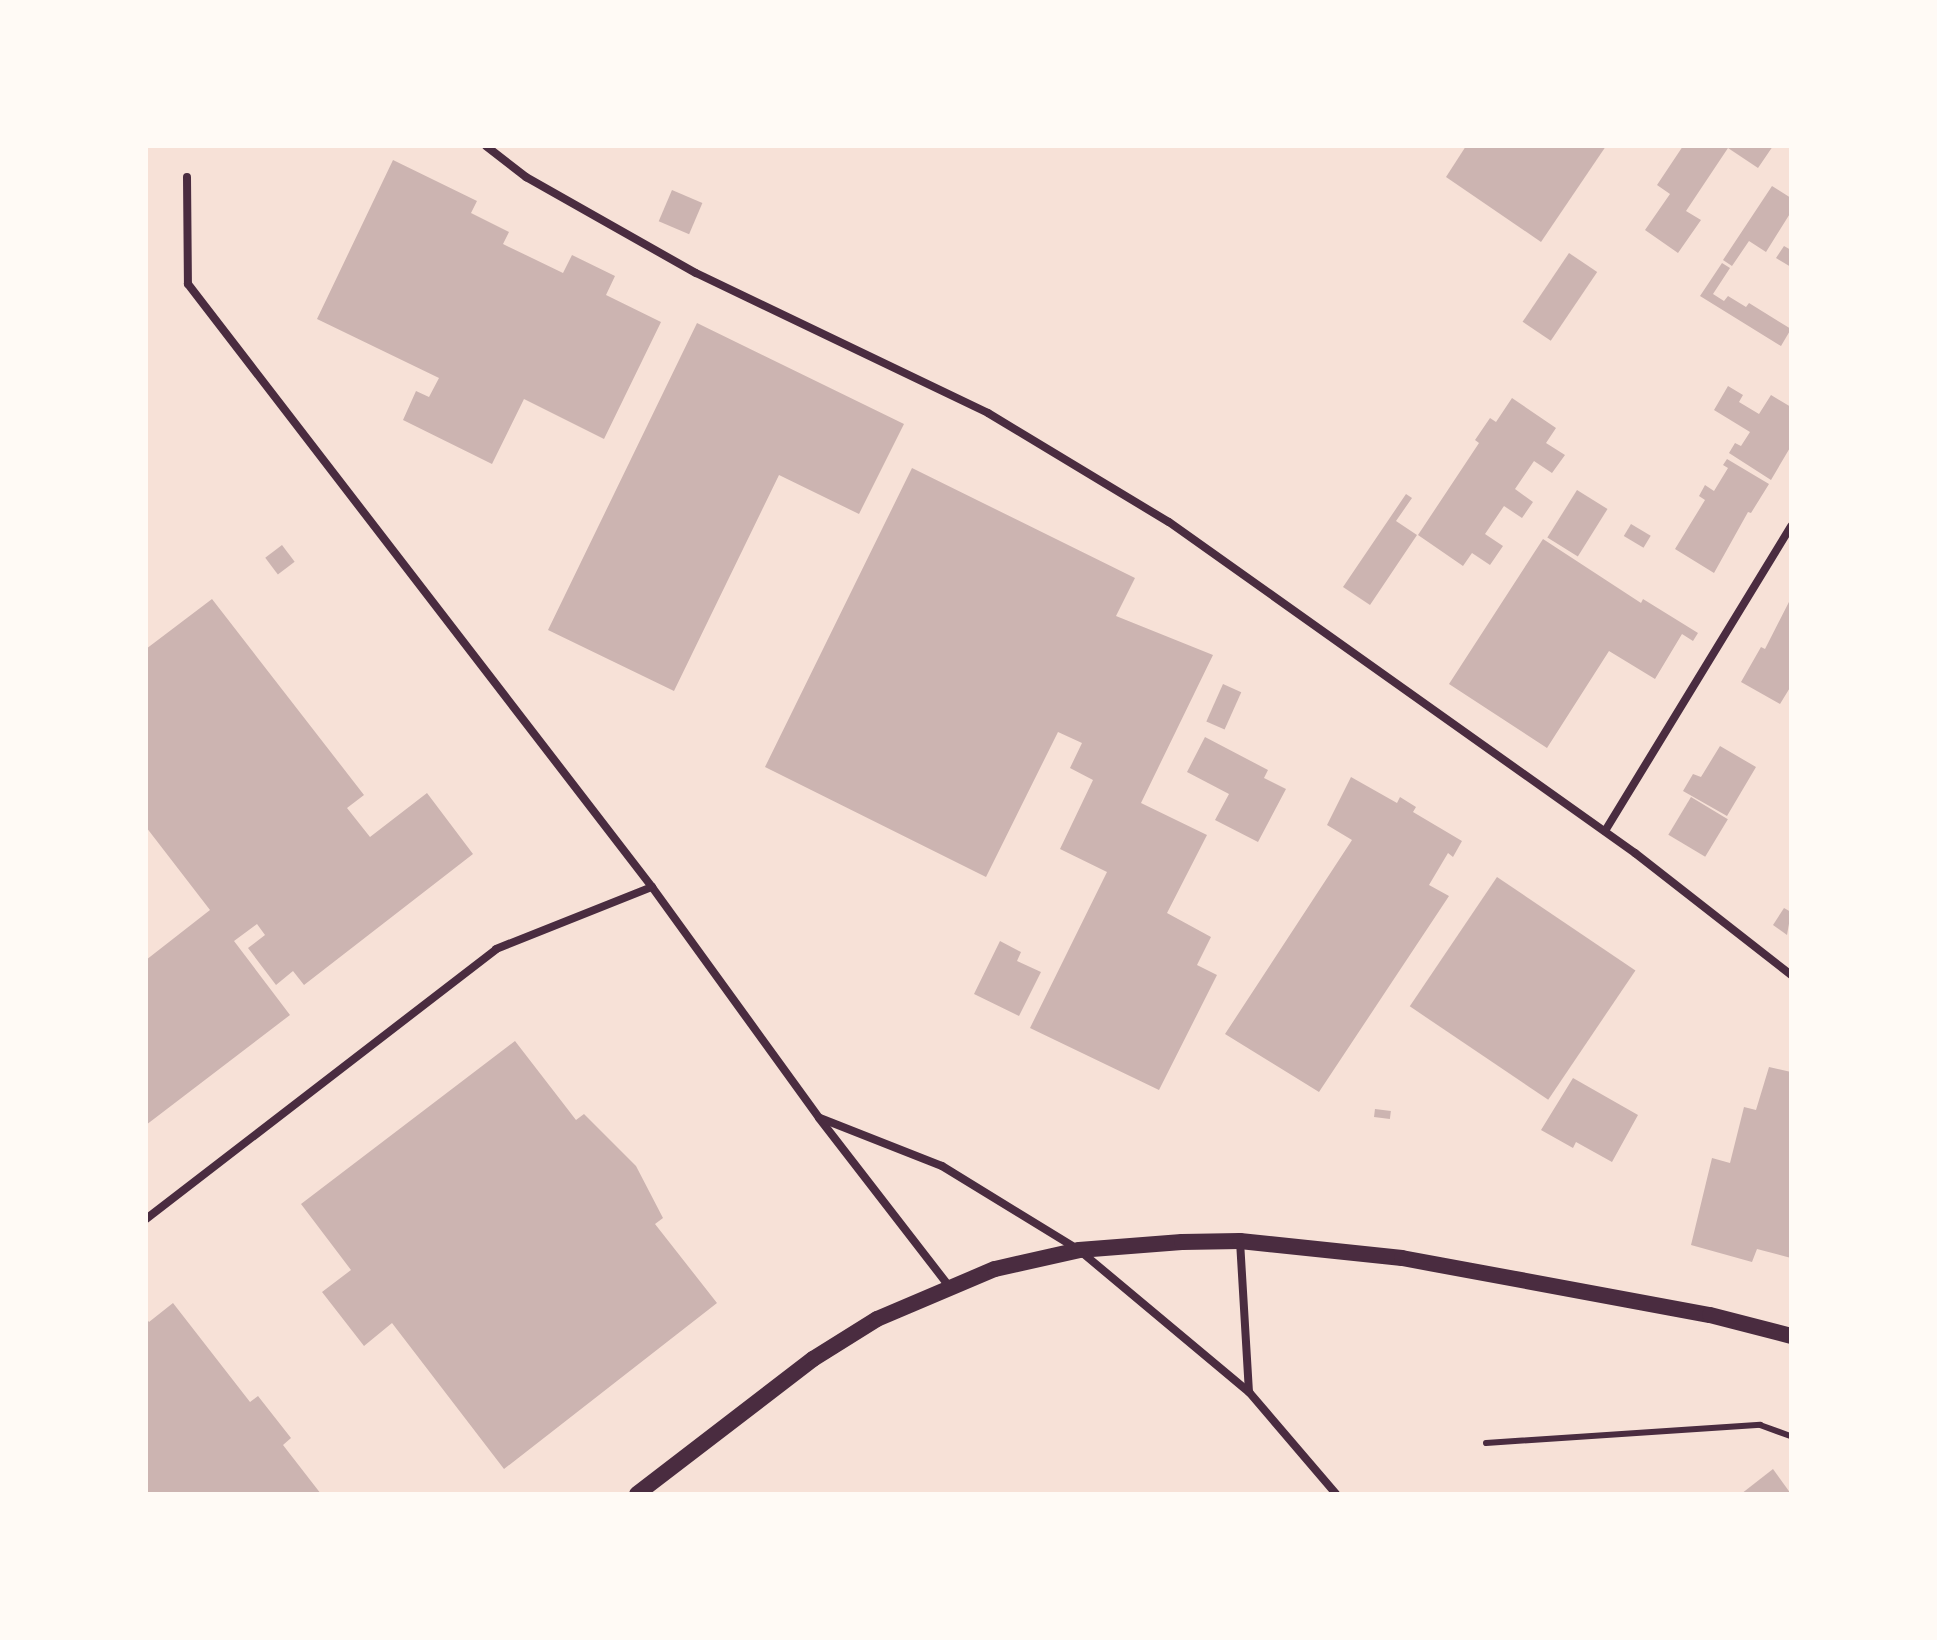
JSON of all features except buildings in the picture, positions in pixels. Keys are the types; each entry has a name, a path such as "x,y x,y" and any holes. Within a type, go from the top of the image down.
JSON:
{"main road":[{"path":"637,1494 813,1359 877,1319 995,1269 1079,1250 1240,1241 1402,1258 1710,1315 1791,1336"}],"street":[{"path":"486,146 526,177 696,273 988,413 1169,522 1605,831 1791,975"},
{"path":"187,177 188,284 652,887 819,1118 949,1286"},
{"path":"1605,831 1791,526"},
{"path":"146,1219 496,949 652,887"},
{"path":"819,1118 942,1166 1079,1250 1249,1392 1336,1494"},
{"path":"1240,1241 1249,1392"}],"lane":[{"path":"1486,1443 1760,1425 1791,1436"}]}
